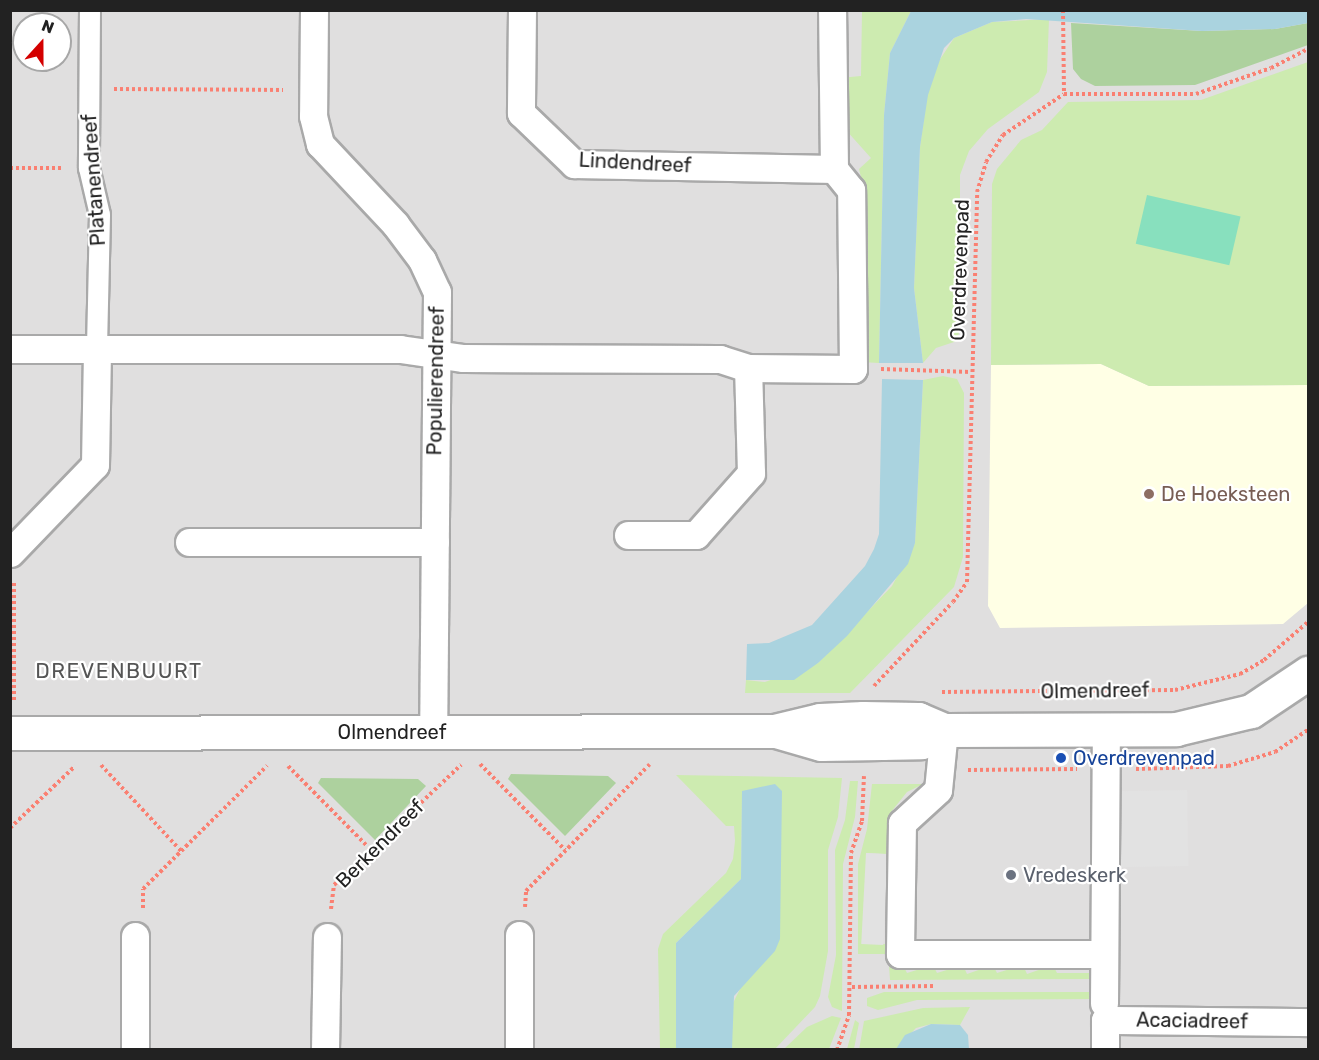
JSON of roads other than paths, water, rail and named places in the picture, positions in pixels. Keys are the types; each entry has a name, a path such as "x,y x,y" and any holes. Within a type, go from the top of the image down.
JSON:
{"street":[{"name":"Platanendreef","path":"90,10 89,168 100,215 97,350"},
{"name":"Populierendreef","path":"314,10 313,116 320,144 395,224 422,260 437,292 434,353 433,732"},
{"name":"Lindendreef","path":"522,10 521,114 574,164 834,169"},
{"path":"10,349 400,349 464,358 720,359 748,368 853,369 851,190 834,169 832,10"},
{"path":"13,551 94,465 97,350"},
{"path":"628,535 696,535 751,473 748,368"},
{"path":"189,542 435,542"},
{"name":"Olmendreef","path":"10,733 774,731 821,744 921,742 944,730 1176,729 1251,711 1308,674"},
{"path":"944,730 938,790 902,823 900,954 1104,954"},
{"path":"1104,1003 1106,730"},
{"path":"519,935 519,1050"},
{"path":"135,936 135,1050"},
{"path":"325,1050 327,937"},
{"name":"Acaciadreef","path":"1105,1050 1105,1020 1308,1022"}],"water":[{"path":"1308,10 1308,23 1275,29 1202,31 1026,19 992,22 954,38 944,48 928,95 920,147 914,288 923,363 879,363 884,115 890,53 911,11"},
{"path":"882,379 923,380 915,543 908,564 847,636 818,663 794,680 746,680 747,644 769,643 812,625 865,566 874,549 879,534"},
{"path":"775,784 782,791 780,939 775,951 734,996 732,1049 676,1049 676,943 741,879 742,791"},
{"path":"931,1024 960,1025 968,1035 969,1049 896,1049 905,1035"}],"place":[{"name":"De Hoeksteen","path":"1149,494"},
{"name":"Overdrevenpad","path":"1061,758"},
{"name":"Vredeskerk","path":"1011,875"}],"district":[{"name":"DREVENBUURT","path":"119,671"}]}
